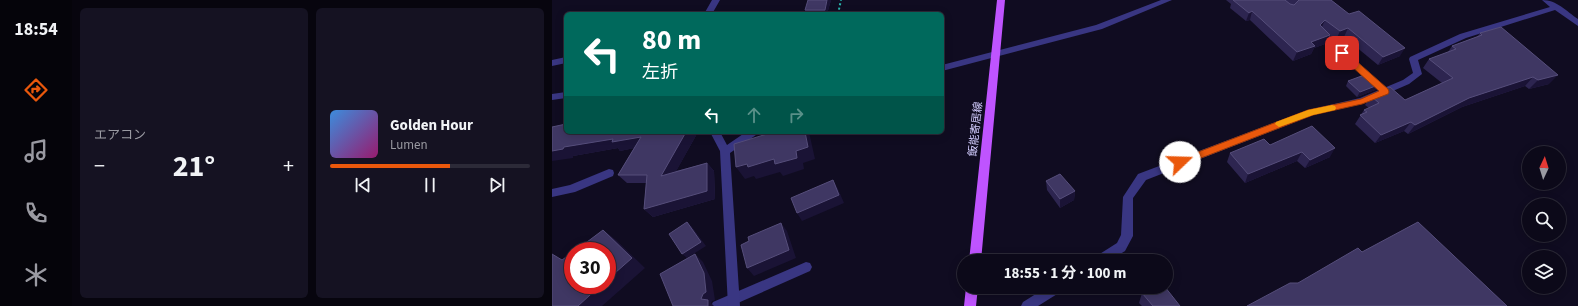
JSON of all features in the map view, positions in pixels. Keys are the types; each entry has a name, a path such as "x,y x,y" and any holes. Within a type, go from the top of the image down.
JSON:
{"main road":[{"name":"飯能寄居線","path":"976,254 1001,0"},
{"path":"970,306 971,294"}],"street":[{"path":"709,12 716,0"},
{"path":"944,68 1099,27 1168,0"},
{"path":"1546,0 1578,23"},
{"path":"1110,254 1121,247 1127,236 1128,197 1142,177 1311,112 1362,101 1385,92 1406,82 1418,74 1413,58 1463,36 1557,7"},
{"path":"1321,33 1385,92"},
{"path":"552,62 564,60"},
{"path":"552,97 564,95"},
{"path":"716,134 725,150 734,302"},
{"path":"725,150 750,134"},
{"path":"552,193 571,189 609,173"},
{"path":"717,306 734,302 806,267"},
{"path":"1027,306 1047,294"}],"path":[{"path":"838,12 841,0"}],"building":[{"path":"808,0 827,0 825,10 805,10"},
{"path":"1233,0 1285,0 1294,5 1299,0 1331,0 1349,14 1359,11 1405,48 1383,57 1348,28 1340,31 1325,20 1320,25 1330,35 1311,42 1315,46 1297,52 1252,11 1249,13"},
{"path":"1501,27 1558,75 1538,80 1533,77 1469,98 1415,125 1411,122 1381,135 1360,115 1367,112 1364,110 1379,103 1371,96 1390,87 1405,100 1453,78 1429,59 1456,49 1452,46 1482,35 1480,33"},
{"path":"1367,74 1378,85 1360,92 1348,81"},
{"path":"564,124 564,134 685,134 661,176 707,163 707,191 644,209 647,175 618,175 641,137 612,142 613,139 564,147 563,149 552,151 552,127"},
{"path":"1312,126 1335,148 1310,160 1302,152 1248,174 1230,153 1264,139 1270,145"},
{"path":"767,134 805,134 808,147 796,151 797,158 775,164 774,159 748,167 747,164 736,167 734,144"},
{"path":"1060,174 1075,191 1060,199 1046,181"},
{"path":"833,180 839,195 797,213 791,198"},
{"path":"687,222 701,242 682,254 669,234"},
{"path":"1418,222 1507,306 1247,306 1290,283 1298,283 1358,248 1362,252"},
{"path":"781,223 789,250 747,268 741,245 749,241 748,237"},
{"path":"603,230 615,242 587,242"},
{"path":"616,243 632,258 616,272"},
{"path":"552,254 562,260 564,259 564,294 591,294 578,306 552,306"},
{"path":"695,254 704,273 706,292 703,294 701,299 708,300 708,306 673,306 660,274"},
{"path":"1143,294 1171,294 1180,306 1153,306"}],"slow traffic":[{"path":"1279,124 1311,112 1332,108"}],"route":[{"path":"1180,162 1311,112 1362,101 1385,92 1342,53"}]}
